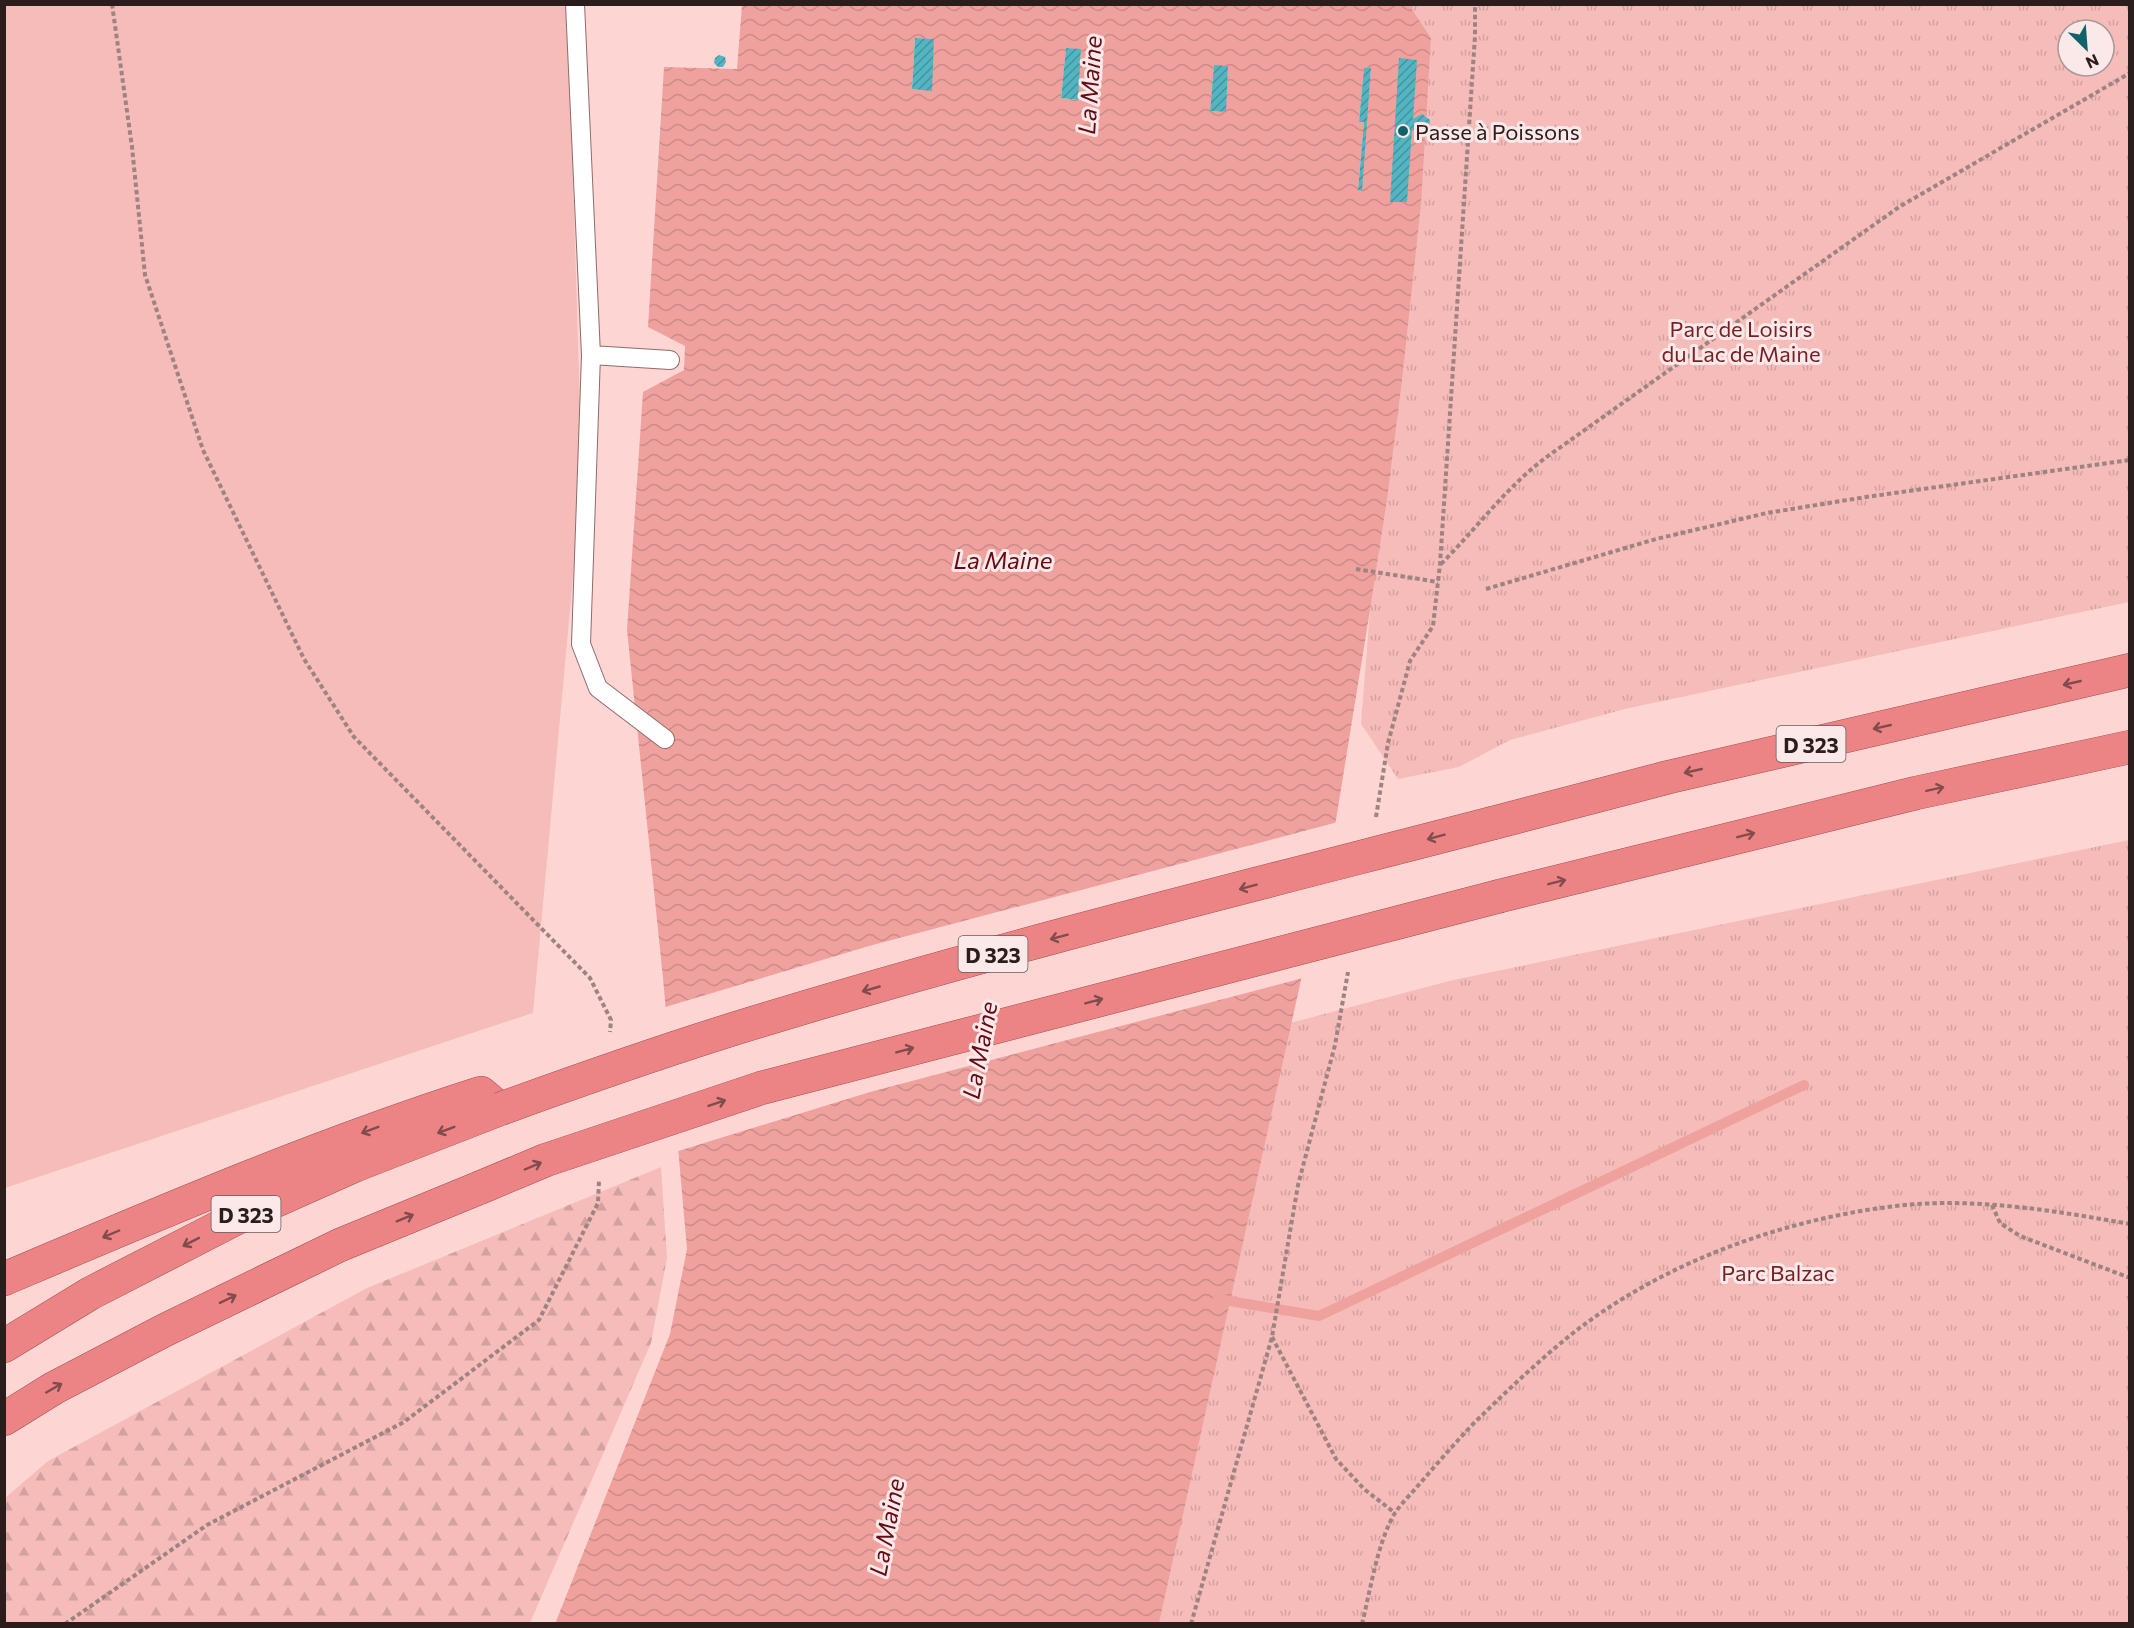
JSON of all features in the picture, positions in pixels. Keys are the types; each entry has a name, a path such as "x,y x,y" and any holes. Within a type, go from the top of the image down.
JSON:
{"highway":[{"name":"D 323","path":"4,1346 91,1293 237,1218 356,1165 614,1068 765,1019 999,952 1669,777 2130,670"},
{"path":"4,1419 54,1388 175,1325 340,1245 546,1160 761,1088 1500,896 1916,793 2130,747"},
{"path":"4,1279 199,1196 395,1120 481,1093 500,1109"}],"lane":[{"path":"575,4 591,355 581,644 598,688 665,739"},
{"path":"591,355 670,360"}],"path":[{"path":"112,4 132,147 145,275 203,450 304,658 354,737 590,978 611,1020 610,1043"},
{"path":"1379,796 1388,743 1410,661 1433,626 1440,564 1475,36 1475,4"},
{"path":"1440,564 1466,540 1524,474 1566,443 1899,207 2130,73"},
{"path":"1486,589 1656,539 1767,513 2130,460"},
{"path":"1356,569 1438,582"},
{"path":"1191,1623 1272,1337 1298,1185 1335,1045 1345,990"},
{"path":"65,1623 207,1525 404,1422 539,1320 598,1203 600,1169"},
{"path":"1362,1623 1387,1530 1395,1513 1447,1452 1525,1375 1578,1329 1643,1287 1684,1266 1750,1239 1833,1216 1908,1205 1992,1205 2042,1209 2130,1224"},
{"path":"1992,1205 2000,1223 2020,1236 2130,1278"},
{"path":"1272,1337 1336,1459 1364,1489 1395,1513"}],"green space":[{"path":"4,5 568,5 582,479 533,1013 5,1188"},
{"name":"Parc de Loisirs du Lac de Maine","path":"1409,5 2129,5 2129,602 1625,709 1510,740 1459,767 1398,779 1361,724 1370,610 1431,39"},
{"name":"Parc Balzac","path":"2129,840 2129,1623 1156,1624 1290,1023 1453,980"},
{"path":"661,1167 667,1258 651,1343 530,1623 5,1623 5,1498 48,1461 367,1288"}],"water":[{"name":"La Maine","path":"742,5 1409,5 1431,38 1421,204 1402,380 1387,499 1335,826 1159,1623 555,1624 670,1334 687,1249 663,978 627,630 643,392 684,370 685,346 648,327 664,67 737,69","holes":["915,38 934,39 931,90 912,89","1066,48 1081,50 1077,100 1061,98","1214,66 1228,66 1225,112 1210,111","1364,68 1371,68 1361,191 1358,190 1364,122 1359,122"]}],"pier":[{"path":"1338,822 1303,978 870,1092 675,1152 662,1008 869,946"}],"building":[{"path":"915,38 934,39 932,91 912,89"},
{"path":"1066,48 1081,49 1078,100 1061,98"},
{"path":"719,55 725,57 726,62 723,67 718,67 714,63 715,58"},
{"name":"Passe à Poissons","path":"1399,58 1417,60 1413,119 1422,114 1430,120 1429,130 1421,134 1412,129 1407,202 1390,202"},
{"path":"1214,65 1228,66 1226,112 1210,111"},
{"path":"1364,68 1371,68 1362,191 1358,190 1364,122 1359,122"}],"waterway":[{"path":"1218,1299 1319,1316 1804,1085"}],"place":[{"name":"Passe à Poissons","path":"1403,131"}]}
